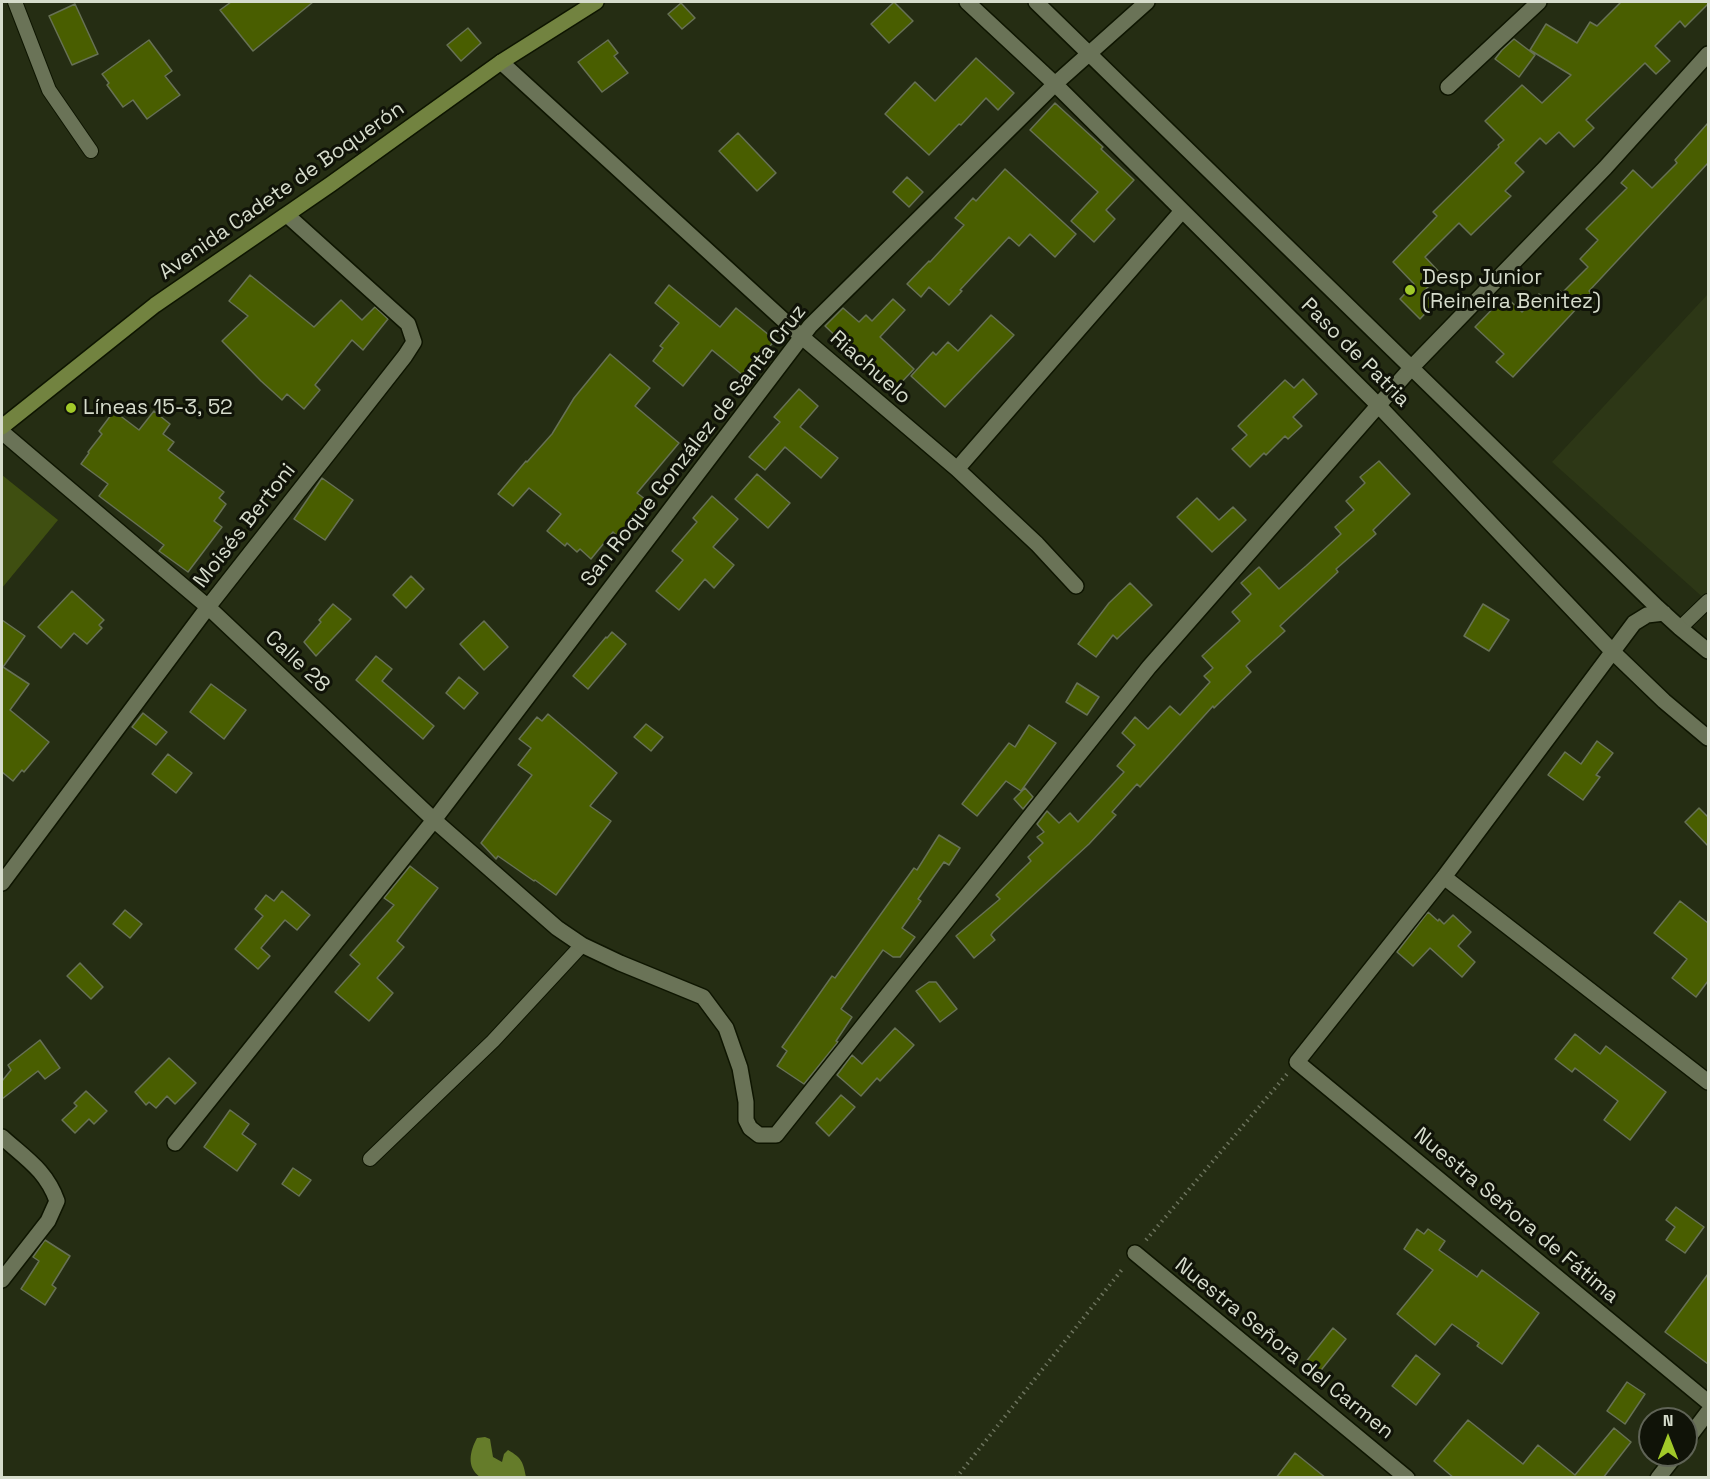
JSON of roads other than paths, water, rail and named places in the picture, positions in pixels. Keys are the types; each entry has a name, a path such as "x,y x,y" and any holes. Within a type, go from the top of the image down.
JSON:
{"main road":[{"name":"Avenida Cadete de Boquerón","path":"2,427 155,305 288,214 501,62 596,2"}],"street":[{"name":"Paso de Patria","path":"967,2 1055,84 1378,405 1613,652 1708,738"},
{"name":"Paso de Patria","path":"1036,2 1664,613 1708,651"},
{"name":"San Roque González de Santa Cruz","path":"175,1143 434,820 810,326 1055,84 1147,2"},
{"path":"1448,87 1539,2"},
{"path":"1378,405 1605,168 1708,54"},
{"name":"Riachuelo","path":"501,62 802,337 957,469 1037,544 1076,586"},
{"path":"957,469 1182,211"},
{"name":"Moisés Bertoni","path":"2,884 208,607 414,342 408,324 288,214"},
{"name":"Calle 28","path":"2,432 208,607 434,820 557,928 582,945 620,963 703,997 726,1028 740,1068 746,1102 746,1120 750,1128 759,1135 776,1135 1149,667 1378,405"},
{"path":"1664,613 1647,615 1634,623 1444,877 1708,1082"},
{"name":"Nuestra Señora de Fátima","path":"1444,877 1297,1062 1708,1402"},
{"path":"2,1137 40,1170 51,1186 57,1201 48,1221 2,1280"},
{"name":"Nuestra Señora del Carmen","path":"1135,1253 1407,1478"},
{"path":"1698,1426 1708,1412"}],"lane":[{"path":"15,2 49,90 91,151"},
{"path":"1680,628 1708,601"},
{"path":"370,1159 493,1041 582,945"}],"place":[{"name":"Desp Junior (Reineira Benitez)","path":"1410,290"},
{"name":"Líneas 15-3, 52","path":"71,408"}]}
